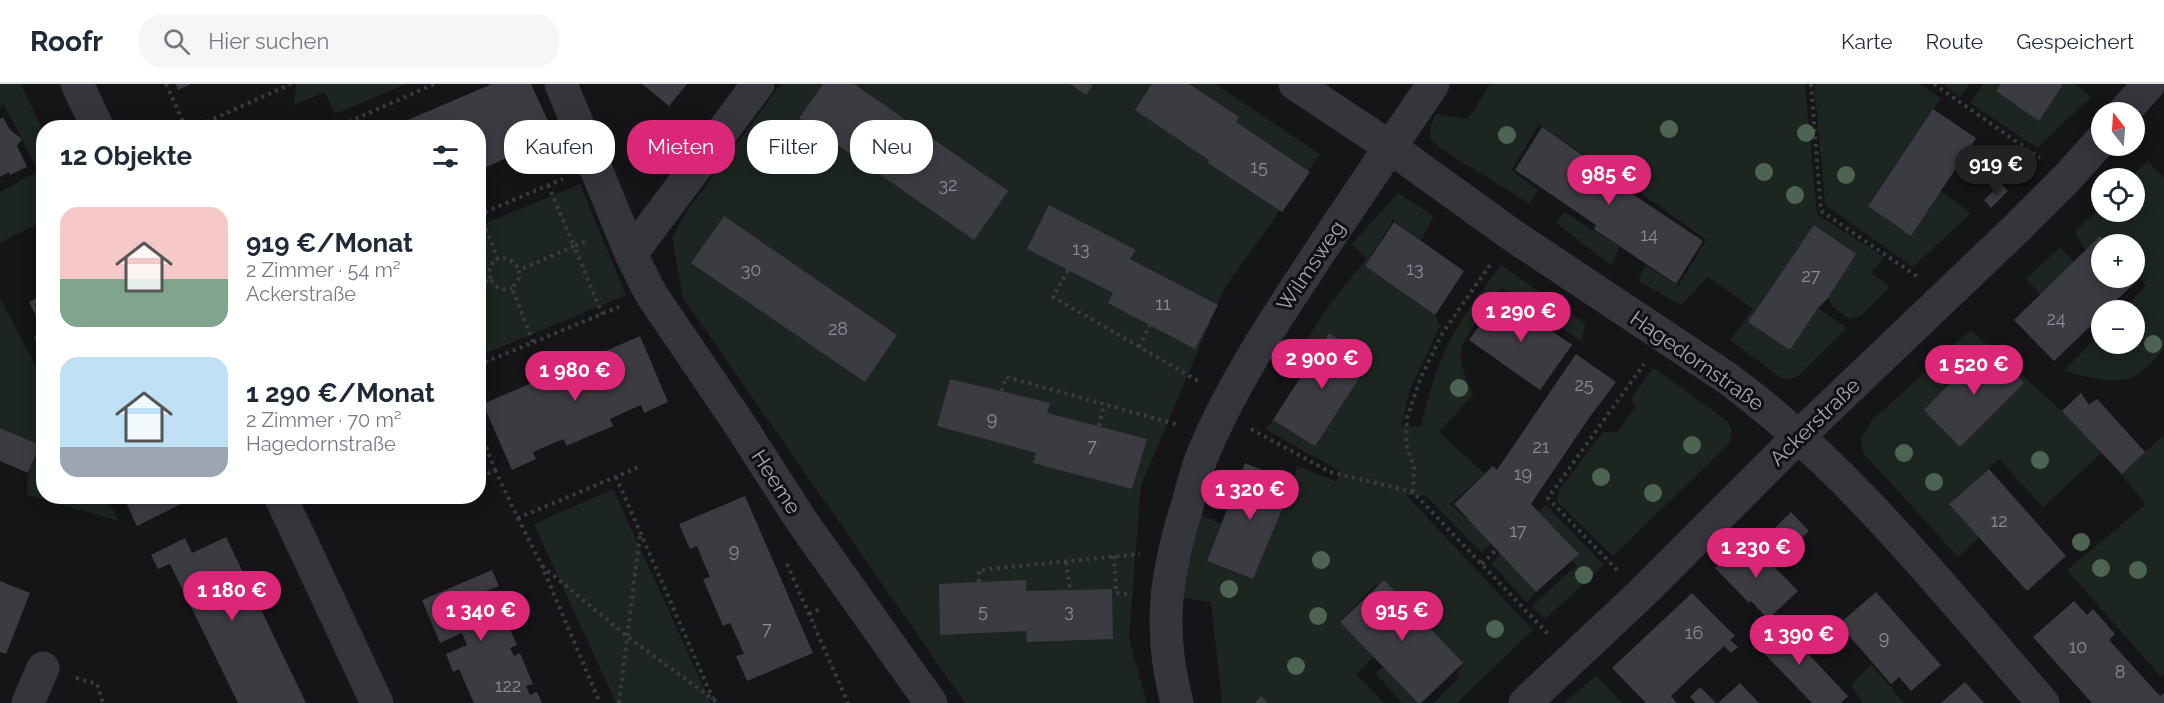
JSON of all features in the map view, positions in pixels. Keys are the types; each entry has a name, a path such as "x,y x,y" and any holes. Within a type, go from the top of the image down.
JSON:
{"street":[{"path":"77,84 94,120"},
{"name":"Heeme","path":"561,84 576,120"},
{"path":"625,241 758,84"},
{"name":"Hagedornstraße","path":"1295,84 1390,147 1512,235 1762,404 1837,472 1886,524 2043,703"},
{"name":"Wilmsweg","path":"1177,703 1167,652 1165,619 1167,595 1173,550 1202,457 1220,416 1276,317 1433,84"},
{"path":"2133,102 2149,84"},
{"name":"Ackerstraße","path":"1525,703 1641,594 1798,436 1946,296 2068,177 2091,151"},
{"name":"Heeme","path":"598,174 625,241 651,294 801,520 931,703"},
{"path":"284,504 377,703"},
{"path":"28,703 43,668"}],"path":[{"path":"166,84 182,120"},
{"path":"211,120 291,84"},
{"path":"353,120 434,84"},
{"path":"1811,84 1821,211 1946,296"},
{"path":"1934,84 2068,177"},
{"path":"486,212 573,174"},
{"path":"548,185 602,314"},
{"path":"486,231 498,259"},
{"path":"1413,492 1414,468 1406,444 1405,430 1421,376 1442,334 1512,235"},
{"path":"519,270 574,246 625,241"},
{"path":"498,259 515,263 519,270 519,278 512,288 507,290 496,286 490,279 489,268 498,259"},
{"path":"1068,270 1053,297 1139,347 1220,416 1330,472 1413,492 1572,659"},
{"path":"486,281 490,279"},
{"path":"512,288 533,342"},
{"path":"486,362 651,294"},
{"path":"1139,347 1150,325"},
{"path":"1641,594 1548,498 1664,336"},
{"path":"1002,391 1006,377 1104,404 1220,416"},
{"path":"1100,426 1104,404"},
{"path":"486,447 542,566 600,703"},
{"path":"518,518 639,467"},
{"path":"486,474 495,470"},
{"path":"616,477 713,699"},
{"path":"619,703 640,534"},
{"path":"1482,564 1497,549"},
{"path":"979,582 979,570 1173,550"},
{"path":"1114,556 1116,593 1167,595"},
{"path":"1066,562 1070,590"},
{"path":"786,563 848,703"},
{"path":"542,566 628,637 718,703"}],"shaded area":[{"path":"0,84 21,84 38,120 36,120 36,167 4,104 0,106"},
{"path":"296,84 407,84 335,114 325,92 294,105"},
{"path":"781,84 1215,84 1320,154 1224,289 1141,486 1129,638 1147,703 965,703 683,298 672,238 689,208 714,174 735,174 735,146 747,130 747,174 838,174 838,120 754,120"},
{"path":"1490,84 1805,84 1817,214 1884,257 1871,273 1890,287 1862,315 1849,319 1833,307 1828,298 1855,254 1748,322 1790,350 1818,308 1847,328 1798,376 1790,379 1781,378 1730,340 1753,309 1708,277 1681,305 1638,281 1645,265 1678,286 1706,240 1627,183 1539,125 1511,170 1538,190 1530,204 1441,149 1430,138 1431,125 1436,114 1468,119"},
{"path":"1814,84 1919,84 1941,98 1868,205 1911,236 1941,191 1971,213 1913,267 1825,205"},
{"path":"1943,84 1970,84 1960,97"},
{"path":"1984,84 2001,84 1996,91 2039,120 2063,84 2076,84 2091,97 2037,148 1970,103"},
{"path":"2148,161 2164,178 2164,349 2143,370 2128,379 2105,380 2064,371 2091,343 2091,354 2145,354 2145,300 2132,300 2146,285 2145,234 2091,234 2091,246 2086,251 2075,232 2091,216 2091,222 2145,222 2145,168 2141,168"},
{"path":"36,172 36,225 0,243 0,192"},
{"path":"580,184 626,295 486,353 486,223"},
{"path":"1398,193 1434,216 1421,241 1393,220 1365,266 1435,315 1440,326 1410,390 1401,426 1421,426 1444,353 1466,313 1501,265 1586,324 1581,341 1502,288 1466,338 1461,353 1462,364 1473,395 1439,432 1485,474 1450,504 1493,542 1482,553 1426,496 1406,495 1533,630 1457,703 1433,703 1460,677 1456,673 1463,666 1378,583 1341,620 1375,655 1356,674 1384,703 1268,703 1261,697 1255,703 1222,703 1211,602 1181,598 1199,514 1221,524 1207,561 1253,579 1293,483 1297,466 1337,482 1339,471 1265,429 1273,420 1371,360 1329,333 1315,354 1301,348 1331,303 1366,259 1352,244"},
{"path":"1564,212 1620,247 1611,265 1556,223"},
{"path":"2060,247 2074,262 2041,295 2026,279"},
{"path":"0,298 36,367 36,443 0,428"},
{"path":"1971,330 2062,411 2081,393 2089,404 2097,399 2145,452 2164,435 2164,674 2161,677 2067,570 2146,504 2102,453 2043,507 1999,459 1949,504 1979,537 1958,557 1863,453 1861,437 1873,419 1930,368 1949,384 1960,368 1947,351"},
{"path":"1652,369 1657,370 1727,421 1731,436 1728,445 1613,556 1557,502 1559,490 1603,432 1617,432 1636,406 1631,399"},
{"path":"36,454 36,498 27,495 28,473"},
{"path":"613,489 711,703 616,703 534,524"},
{"path":"59,504 110,504 119,521"},
{"path":"1546,505 1604,565 1545,619 1532,606 1577,565 1572,560 1579,554 1539,512"},
{"path":"1500,553 1536,592 1527,603 1492,564"},
{"path":"1871,664 1904,703 1863,703 1851,685"},
{"path":"1383,667 1418,703 1402,703 1377,675"},
{"path":"1596,675 1622,703 1564,703"}],"building":[{"path":"176,84 191,84 178,90"},
{"path":"492,84 531,84 548,120 504,120 504,159 486,167 486,120 408,120"},
{"path":"642,84 687,84 669,106"},
{"path":"823,84 854,84 906,120 850,120 850,154 838,145 838,120 802,120 799,118"},
{"path":"1070,84 1093,84 1086,95"},
{"path":"1152,84 1189,84 1239,117 1236,122 1310,172 1282,212 1208,163 1209,160 1135,110"},
{"path":"2001,84 2063,84 2039,121 1996,91"},
{"path":"1933,109 1976,138 1911,236 1868,206"},
{"path":"3,117 10,130 22,139 17,146 27,167 0,177 0,119"},
{"path":"1542,127 1624,184 1622,187 1703,241 1676,284 1594,229 1596,225 1515,170"},
{"path":"933,139 1008,191 974,240 879,174 933,174"},
{"path":"2001,184 2008,191 1991,208 1984,200"},
{"path":"1049,205 1136,250 1130,259 1218,305 1195,349 1108,303 1113,293 1027,249"},
{"path":"724,216 897,335 865,382 691,263"},
{"path":"1394,222 1464,271 1435,315 1365,266"},
{"path":"1814,225 1856,254 1828,298 1818,308 1790,350 1748,322"},
{"path":"2091,245 2091,288 2129,288 2117,300 2091,300 2091,326 2054,361 2014,320"},
{"path":"1501,296 1572,345 1540,390 1469,340"},
{"path":"36,298 36,316 29,302"},
{"path":"1329,333 1371,360 1315,446 1273,420"},
{"path":"640,336 668,402 644,413 641,405 610,419 613,426 566,446 564,439 549,445 533,452 536,459 512,470 486,411 486,403"},
{"path":"1988,345 2024,383 1960,447 1924,410"},
{"path":"1576,354 1616,382 1531,504 1579,554 1536,592 1454,504 1493,466 1497,470"},
{"path":"950,379 1050,403 1047,413 1147,439 1132,489 1033,463 1036,453 937,426"},
{"path":"2081,393 2089,405 2097,399 2145,452 2122,474 2062,411"},
{"path":"0,428 36,443 36,454 28,473 0,461"},
{"path":"1245,463 1293,483 1253,579 1207,561"},
{"path":"1989,469 2066,556 2027,591 1949,504"},
{"path":"745,496 813,653 747,681 736,656 744,654 730,623 723,626 703,579 710,577 697,546 690,549 679,524"},
{"path":"127,504 181,504 137,526"},
{"path":"1791,512 1809,531 1793,546 1775,528"},
{"path":"226,537 306,703 238,703 170,564 158,569 151,555 185,538 192,553"},
{"path":"1746,538 1798,591 1768,619 1715,568"},
{"path":"492,570 499,586 486,591 490,600 496,598 504,615 497,618 502,630 509,627 517,645 510,648 514,656 520,653 533,684 526,686 530,695 537,692 542,703 474,703 459,669 453,672 446,654 467,645 462,633 440,643 422,600"},
{"path":"1026,580 1026,591 1112,589 1113,639 1027,642 1026,631 940,635 939,584"},
{"path":"1384,580 1463,663 1421,703 1418,703 1340,622"},
{"path":"0,581 30,593 6,654 0,652"},
{"path":"1876,592 1941,665 1911,691 1899,677 1891,684 1839,624"},
{"path":"1692,593 1735,636 1730,640 1738,647 1731,653 1724,646 1671,696 1677,703 1646,703 1612,668"},
{"path":"2074,601 2087,615 2093,609 2115,634 2109,640 2160,696 2164,693 2164,703 2092,703 2033,637"},
{"path":"1776,620 1848,696 1841,703 1812,703 1754,643"},
{"path":"1965,682 1984,703 1941,703"},
{"path":"1740,683 1759,703 1718,703"},
{"path":"1700,687 1716,703 1696,703 1690,697"},
{"path":"1261,696 1268,703 1255,703"}]}
